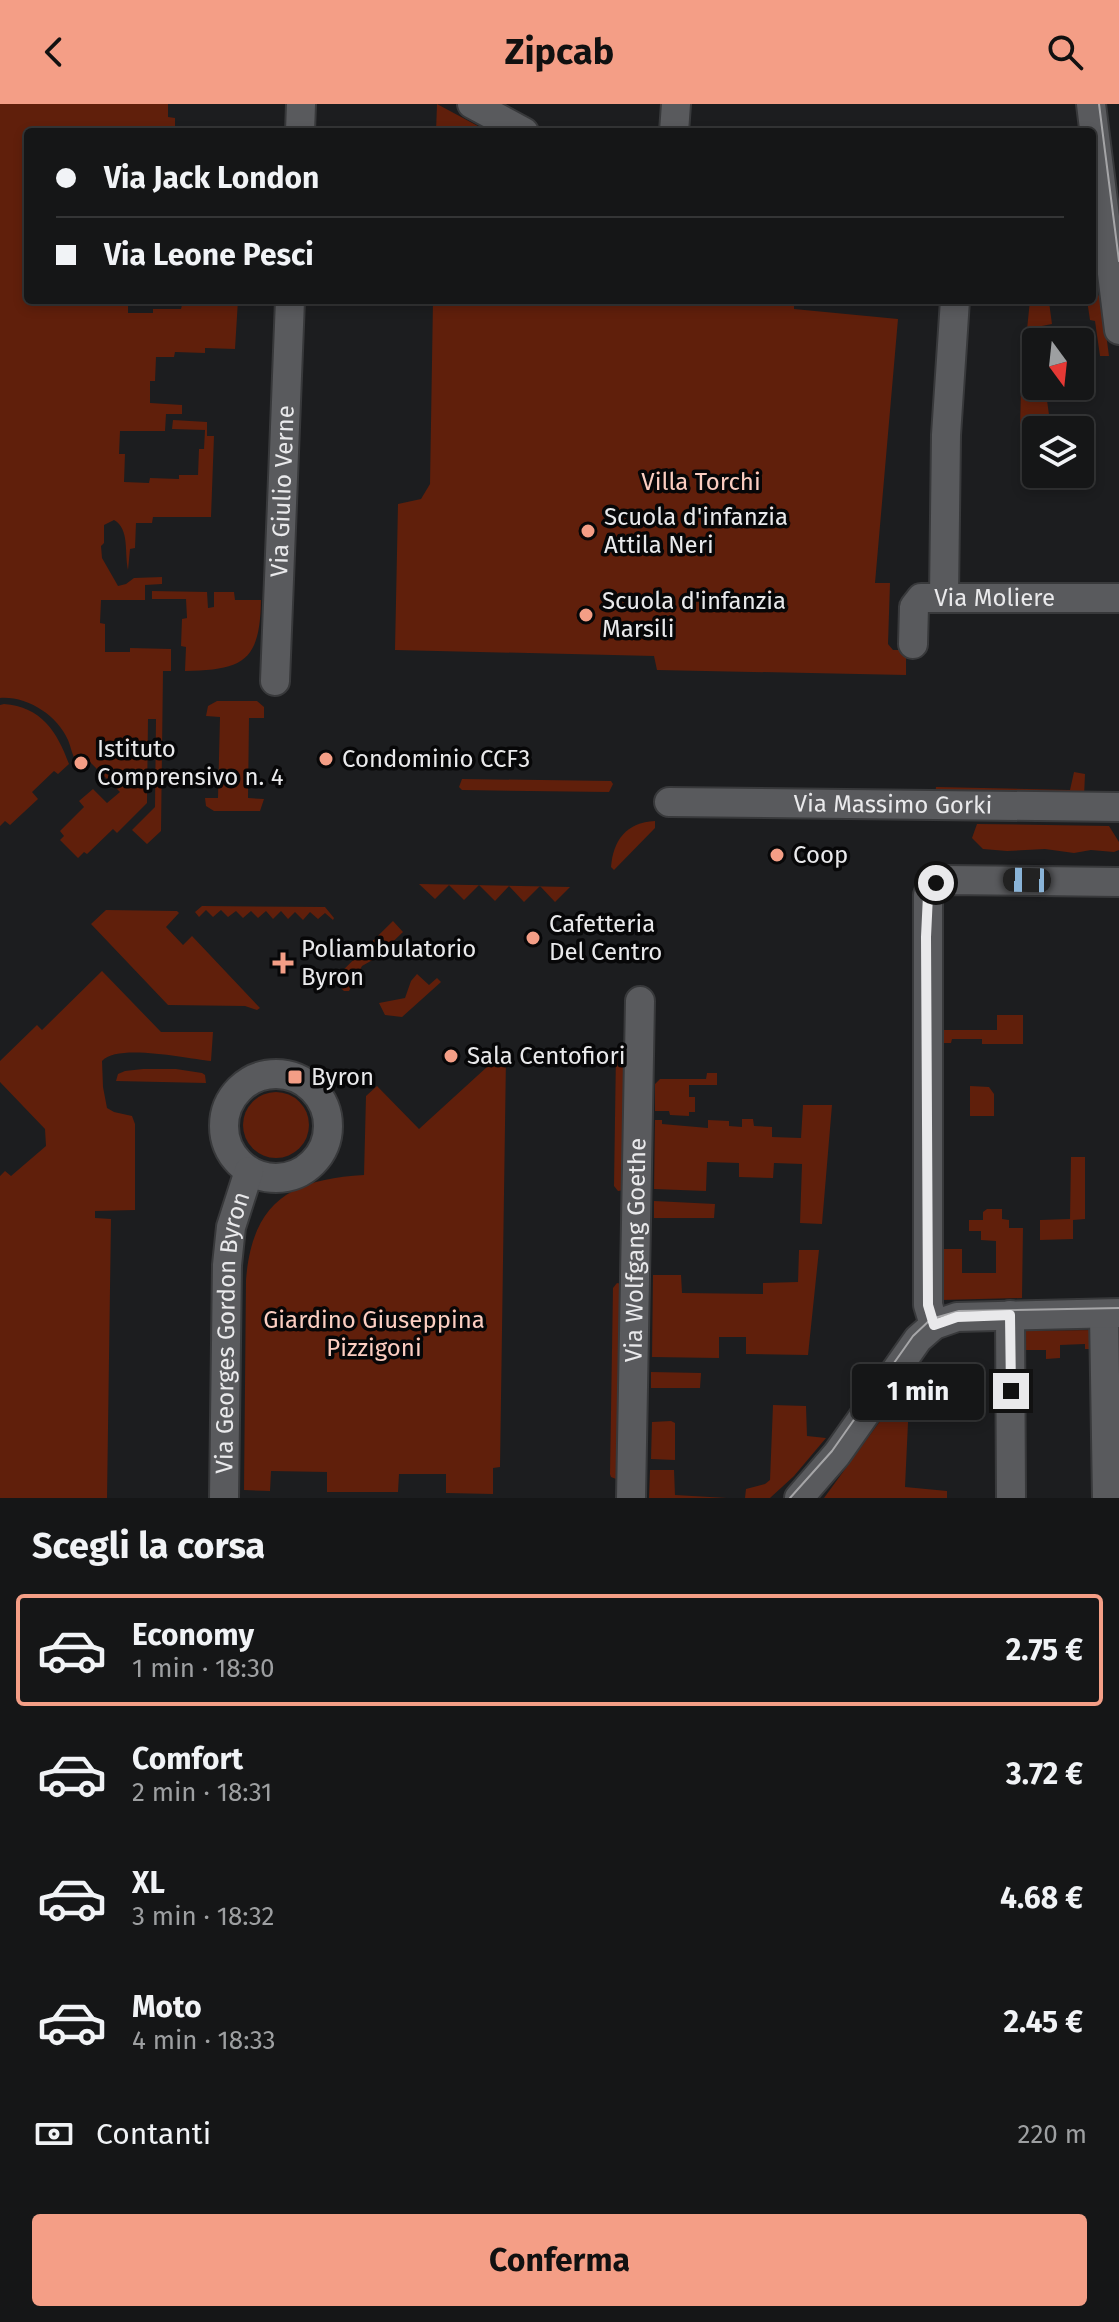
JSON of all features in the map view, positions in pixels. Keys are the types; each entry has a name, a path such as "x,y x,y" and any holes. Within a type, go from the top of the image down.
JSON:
{"street":[{"path":"300,128 301,104"},
{"path":"472,104 517,128"},
{"path":"674,128 676,104"},
{"path":"1091,104 1094,128"},
{"path":"1096,147 1119,330"},
{"name":"Via Giulio Verne","path":"275,681 290,304"},
{"path":"944,597 946,435 955,304"},
{"name":"Via Moliere","path":"913,644 916,601 921,598 1119,598"},
{"name":"Via Massimo Gorki","path":"669,802 1119,807"},
{"path":"934,1325 928,1305 928,895 936,883 944,880 1119,882"},
{"name":"Via Wolfgang Goethe","path":"631,1498 640,1001"},
{"name":"Via Georges Gordon Byron","path":"224,1498 227,1256 234,1212 249,1171"},
{"path":"799,1498 831,1462 918,1339 934,1325 957,1317 1112,1313 1107,1498"},
{"path":"1010,1315 1011,1498"}],"green space":[{"path":"0,104 168,104 168,117 175,118 175,128 24,128 24,304 128,304 128,313 153,313 153,309 181,309 182,305 238,304 235,349 205,348 205,353 175,352 174,357 156,357 155,381 150,381 150,403 182,405 182,414 166,414 165,431 120,431 119,454 125,454 124,482 149,483 150,478 179,479 179,475 198,475 199,449 204,449 205,430 172,429 173,420 207,422 207,436 214,436 211,517 153,517 152,523 136,523 135,548 130,549 128,570 122,529 114,520 104,525 102,558 118,586 134,578 162,577 162,584 145,585 145,600 101,600 100,623 105,624 105,652 130,652 130,648 171,649 171,671 163,671 161,831 147,844 132,830 155,807 156,719 148,719 147,803 117,833 113,829 87,854 84,852 78,858 60,840 64,836 60,831 84,807 79,801 93,789 107,803 120,792 90,762 82,769 79,766 63,731 49,715 20,700 0,698"},
{"path":"437,104 482,128 436,128"},
{"path":"1096,255 1100,287 1097,295 1101,296 1109,356 1100,356 1095,321 1090,320 1088,304 1096,304"},
{"name":"Villa Torchi","path":"433,304 794,304 794,309 898,319 875,583 890,583 888,644 893,650 906,650 906,675 657,670 654,656 395,650 398,504 421,499 430,484"},
{"path":"1030,304 1049,304 1052,324 1027,328"},
{"path":"1022,379 1022,400 1047,400 1049,416 1022,416 1020,429"},
{"path":"152,591 207,592 208,608 214,607 214,592 234,592 235,600 261,600 260,621 252,649 235,664 185,671 186,647 181,646 182,619 187,618 186,599 152,599"},
{"path":"217,701 257,701 264,707 264,718 249,718 248,798 264,799 260,811 214,811 206,806 205,798 218,798 220,717 206,716 208,706"},
{"path":"0,705 28,710 46,723 59,741 69,764 58,774 54,771 32,792 38,799 10,825 5,821 0,826"},
{"path":"1074,772 1085,774 1084,797 935,795 936,787 1070,790"},
{"path":"462,779 611,781 613,784 609,792 462,790 459,787"},
{"path":"655,821 655,828 614,870 611,867 612,858 623,835 636,825"},
{"path":"977,824 1109,826 1119,842 1119,850 1074,853 1045,849 983,849 972,838"},
{"path":"419,884 479,885 464,900 449,885 435,899"},
{"path":"479,885 540,886 524,902 509,886 495,901"},
{"path":"540,886 570,887 555,902"},
{"path":"202,906 325,907 334,918 325,913 318,919 310,912 303,920 295,912 288,919 281,911 273,919 266,911 258,918 251,911 243,918 236,911 228,917 221,910 213,917 206,910 199,917 195,912"},
{"path":"106,910 177,911 179,913 166,927 183,945 192,936 260,1008 168,1005 91,924"},
{"path":"393,921 403,932 376,958 362,966 349,991 344,991 333,980"},
{"path":"102,971 161,1032 213,1032 211,1061 123,1053 102,1061 107,1108 132,1116 135,1124 135,1210 95,1211 95,1218 111,1219 107,1498 0,1498 0,1176 5,1171 11,1176 46,1146 45,1129 0,1082 0,1061 37,1025 42,1030"},
{"path":"417,974 429,985 437,978 441,982 402,1017 385,1015 379,1003 405,998"},
{"path":"997,1015 1023,1015 1023,1044 982,1044 982,1039 952,1039 951,1043 940,1043 940,1030 997,1030"},
{"path":"624,1046 624,1190 618,1191 614,1186 616,1052"},
{"name":"Giardino Giuseppina Pizzigoni","path":"499,1056 506,1057 500,1467 493,1468 493,1494 446,1493 446,1474 399,1474 398,1492 327,1492 327,1472 271,1471 270,1491 244,1490 246,1280 257,1231 280,1200 296,1189 338,1177 364,1175 366,1096 377,1086 419,1129"},
{"path":"143,1069 202,1073 206,1083 116,1081 118,1074"},
{"path":"707,1073 717,1073 717,1085 689,1085 689,1097 695,1097 695,1112 689,1112 689,1116 655,1111 655,1084 660,1079 706,1079"},
{"path":"970,1086 989,1087 994,1094 994,1116 970,1116"},
{"path":"276,1092 289,1095 299,1102 306,1112 309,1125 306,1138 299,1148 289,1155 276,1158 263,1155 253,1148 246,1138 243,1125 246,1112 253,1102 263,1095"},
{"path":"803,1105 832,1105 822,1224 800,1223 802,1164 774,1163 773,1178 739,1177 739,1163 707,1162 706,1191 654,1189 655,1120 662,1120 662,1124 708,1128 708,1120 729,1121 729,1126 742,1127 742,1119 753,1119 754,1126 772,1127 772,1137 801,1138"},
{"path":"1071,1157 1085,1157 1085,1219 1073,1220 1073,1239 1040,1240 1040,1220 1070,1219"},
{"path":"654,1201 715,1204 714,1218 654,1218"},
{"path":"1002,1209 1002,1219 1009,1220 1009,1228 1023,1228 1022,1298 941,1300 940,1249 962,1249 962,1273 996,1273 996,1241 981,1240 981,1231 969,1231 969,1220 983,1220 983,1212"},
{"path":"799,1250 819,1250 808,1355 746,1354 746,1337 719,1337 719,1358 652,1357 653,1275 681,1275 682,1293 763,1294 763,1283 798,1282"},
{"path":"617,1283 622,1284 619,1478 616,1479 610,1474 613,1288"},
{"path":"1096,1330 1096,1349 1085,1349 1085,1344 1060,1345 1060,1358 1046,1359 1046,1350 1020,1350 1020,1331"},
{"path":"651,1372 701,1373 700,1388 651,1388"},
{"path":"910,1380 905,1487 947,1491 947,1498 824,1498"},
{"path":"773,1405 806,1406 807,1436 826,1438 794,1476 770,1498 745,1498 746,1489 770,1480"},
{"path":"652,1422 675,1423 675,1460 651,1459"},
{"path":"650,1470 674,1470 675,1495 727,1498 649,1498"}],"tram line":[{"path":"1099,104 1119,261"},
{"path":"790,1498 832,1451 913,1336 931,1319 959,1311 1119,1308"}],"place":[{"name":"Scuola d'infanzia Attila Neri","path":"588,531"},
{"name":"Scuola d'infanzia Marsili","path":"586,615"},
{"name":"Condominio CCF3","path":"326,759"},
{"name":"Istituto Comprensivo n. 4","path":"81,763"},
{"name":"Coop","path":"777,855"},
{"name":"Cafetteria Del Centro","path":"533,938"},
{"name":"Poliambulatorio Byron","path":"283,963"},
{"name":"Sala Centofiori","path":"451,1056"},
{"name":"Byron","path":"295,1077"}],"route":[{"path":"936,883 928,895 926,937 928,1305 934,1325 957,1317 1010,1315 1011,1391"}]}
